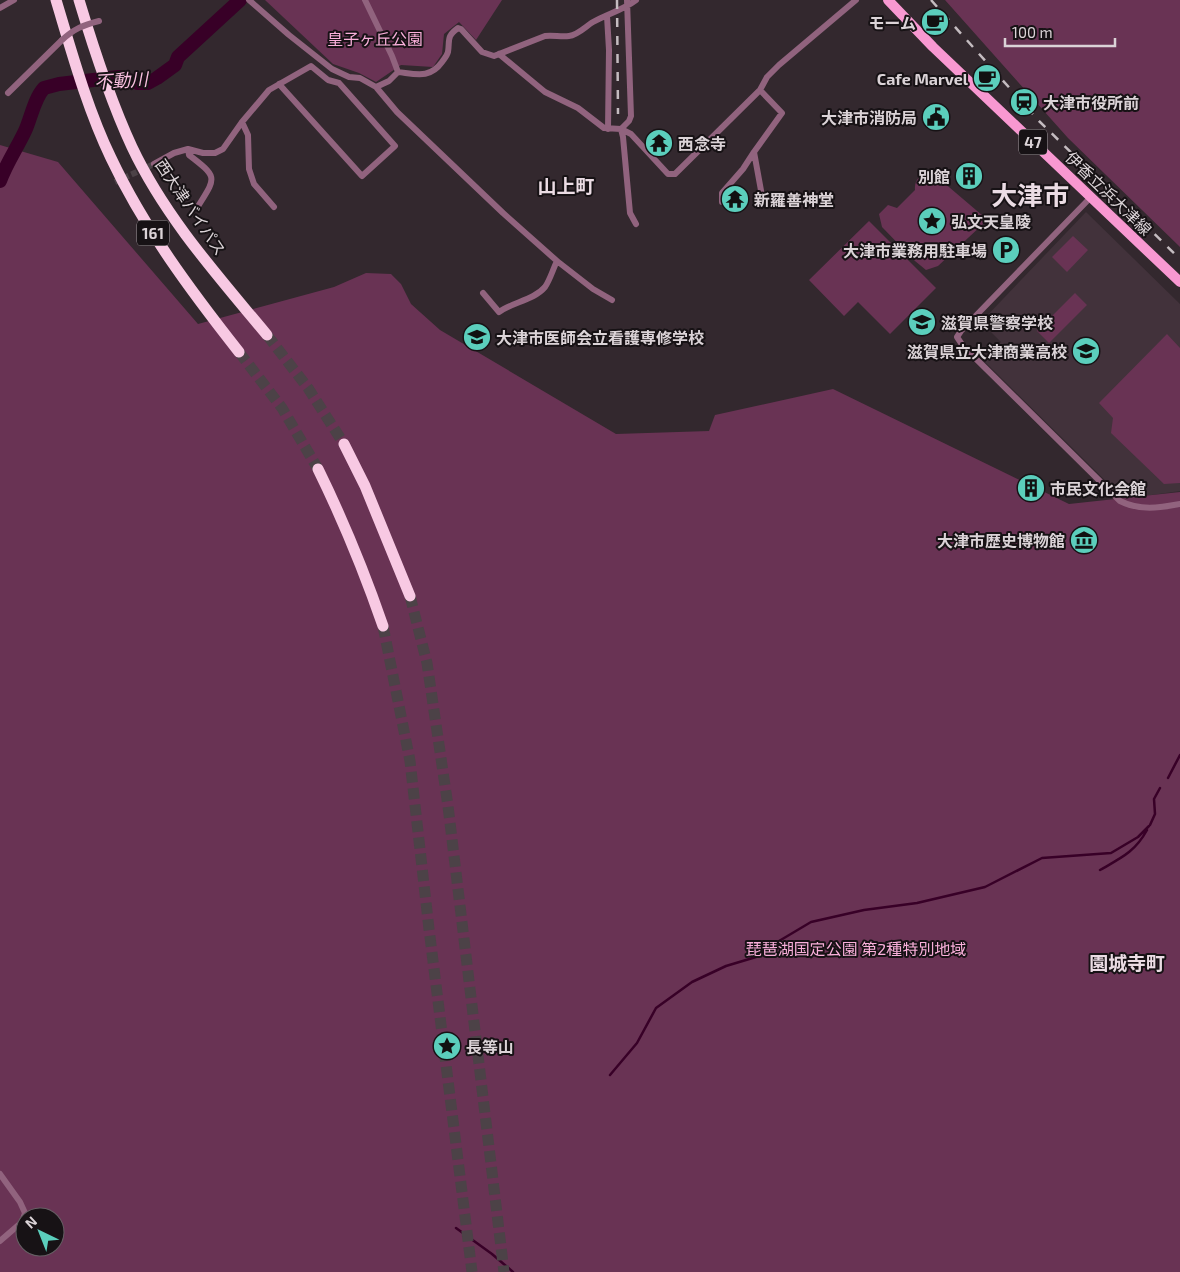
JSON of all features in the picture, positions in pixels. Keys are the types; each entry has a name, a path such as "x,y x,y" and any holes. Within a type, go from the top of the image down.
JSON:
{"highway":[{"name":"161","path":"56,0 77,70 105,144 131,196 197,299 239,352"},
{"name":"西大津バイパス","path":"79,0 98,60 132,147 158,193 184,232 267,336"},
{"path":"344,444 365,486 410,596"},
{"path":"318,469 345,525 364,571 383,626"}],"main road":[{"name":"伊香立浜大津線","path":"888,0 933,47 1180,282"}],"street":[{"path":"0,8 14,0"},
{"path":"249,0 289,36 332,70 349,77 360,78 376,87 404,119 476,188 557,261 593,289 612,300"},
{"path":"365,0 398,72"},
{"path":"398,72 423,75 436,70 448,54 448,39 451,33 458,28 482,52 494,56 545,36 569,36 627,3 636,0"},
{"path":"499,54 545,92 578,108 601,126 631,134 668,174 672,175 760,90 767,77 779,65 856,0"},
{"path":"621,130 631,116 627,3"},
{"path":"607,16 609,50 608,129"},
{"path":"8,93 72,30 82,25 99,21"},
{"path":"154,164 174,153 188,149 203,154 215,153 223,149 242,122 269,90 279,84 311,66 328,80 339,83 395,146 362,176 279,84"},
{"path":"376,87 389,81 398,72"},
{"path":"342,86 349,77"},
{"path":"722,202 722,193 743,169 782,113 760,90"},
{"path":"242,122 248,134 249,169 254,184 274,207"},
{"path":"621,130 630,213 636,224"},
{"path":"188,149 189,155 212,175 209,189 198,208"},
{"path":"754,152 762,196"},
{"path":"1091,196 960,331 957,337 963,346 1120,501 1131,507 1144,508 1180,504"},
{"path":"483,294 499,312 507,306 534,296 545,287 557,261"},
{"path":"0,1174 20,1202 25,1213 22,1222 0,1241"}],"shaded area":[{"name":"滋賀県立大津商業高校","path":"1086,212 1180,304 1180,491 1124,499 983,360 1001,342 981,322"}],"green space":[{"name":"皇子ヶ丘公園","path":"265,0 502,0 476,40 459,22 444,34 442,54 433,67 401,65 376,82 359,73 333,64"},
{"path":"945,0 1180,0 1180,247 1068,138"},
{"name":"琵琶湖国定公園 第2種特別地域","path":"0,145 58,162 198,324 334,287 366,273 391,274 401,284 411,304 440,330 616,434 709,431 715,415 833,389 1069,504 1180,492 1180,1272 0,1272"},
{"path":"929,170 983,216 983,224 938,266 926,270 882,227 879,214 888,205 897,208 915,190 919,178"},
{"path":"869,221 936,288 890,334 858,302 844,316 809,280"},
{"path":"1073,236 1088,250 1067,272 1052,257"},
{"path":"1075,293 1087,305 1049,343 1037,331"},
{"path":"1167,334 1180,348 1180,483 1164,484 1111,433 1113,418 1099,403"}],"waterway":[{"name":"不動川","path":"0,181 44,88 59,84 119,77 138,83 148,83 175,65 178,57 240,0"},
{"path":"1168,778 1180,755"},
{"path":"1150,825 1155,814 1154,799 1160,788"},
{"path":"610,1075 637,1043 656,1008 692,982 726,966 756,957 811,922 864,910 917,903 985,887 1042,858 1111,853 1138,837 1149,826"},
{"path":"1100,870 1121,858 1138,844 1147,830"},
{"path":"456,1228 513,1272"}],"tunnel":[{"path":"115,182 154,164"},
{"path":"267,335 308,388 344,444"},
{"path":"239,352 282,408 318,469"},
{"path":"410,596 427,663 448,806 504,1272"},
{"path":"383,626 410,761 472,1272"}],"railway":[{"path":"617,0 618,114"},
{"path":"931,0 1039,121 1180,259"}],"place":[{"name":"モーム","path":"935,22"},
{"name":"Cafe Marvel","path":"987,78"},
{"name":"大津市役所前","path":"1024,102"},
{"name":"大津市消防局","path":"936,117"},
{"name":"西念寺","path":"659,143"},
{"name":"別館","path":"969,176"},
{"name":"新羅善神堂","path":"735,199"},
{"name":"弘文天皇陵","path":"932,221"},
{"name":"大津市業務用駐車場","path":"1006,250"},
{"name":"滋賀県警察学校","path":"922,322"},
{"name":"大津市医師会立看護専修学校","path":"477,337"},
{"name":"滋賀県立大津商業高校","path":"1086,351"},
{"name":"市民文化会館","path":"1031,488"},
{"name":"大津市歴史博物館","path":"1084,540"},
{"name":"長等山","path":"447,1046"}],"district":[{"name":"山上町","path":"566,185"},
{"name":"大津市","path":"1030,194"},
{"name":"園城寺町","path":"1127,962"}]}
